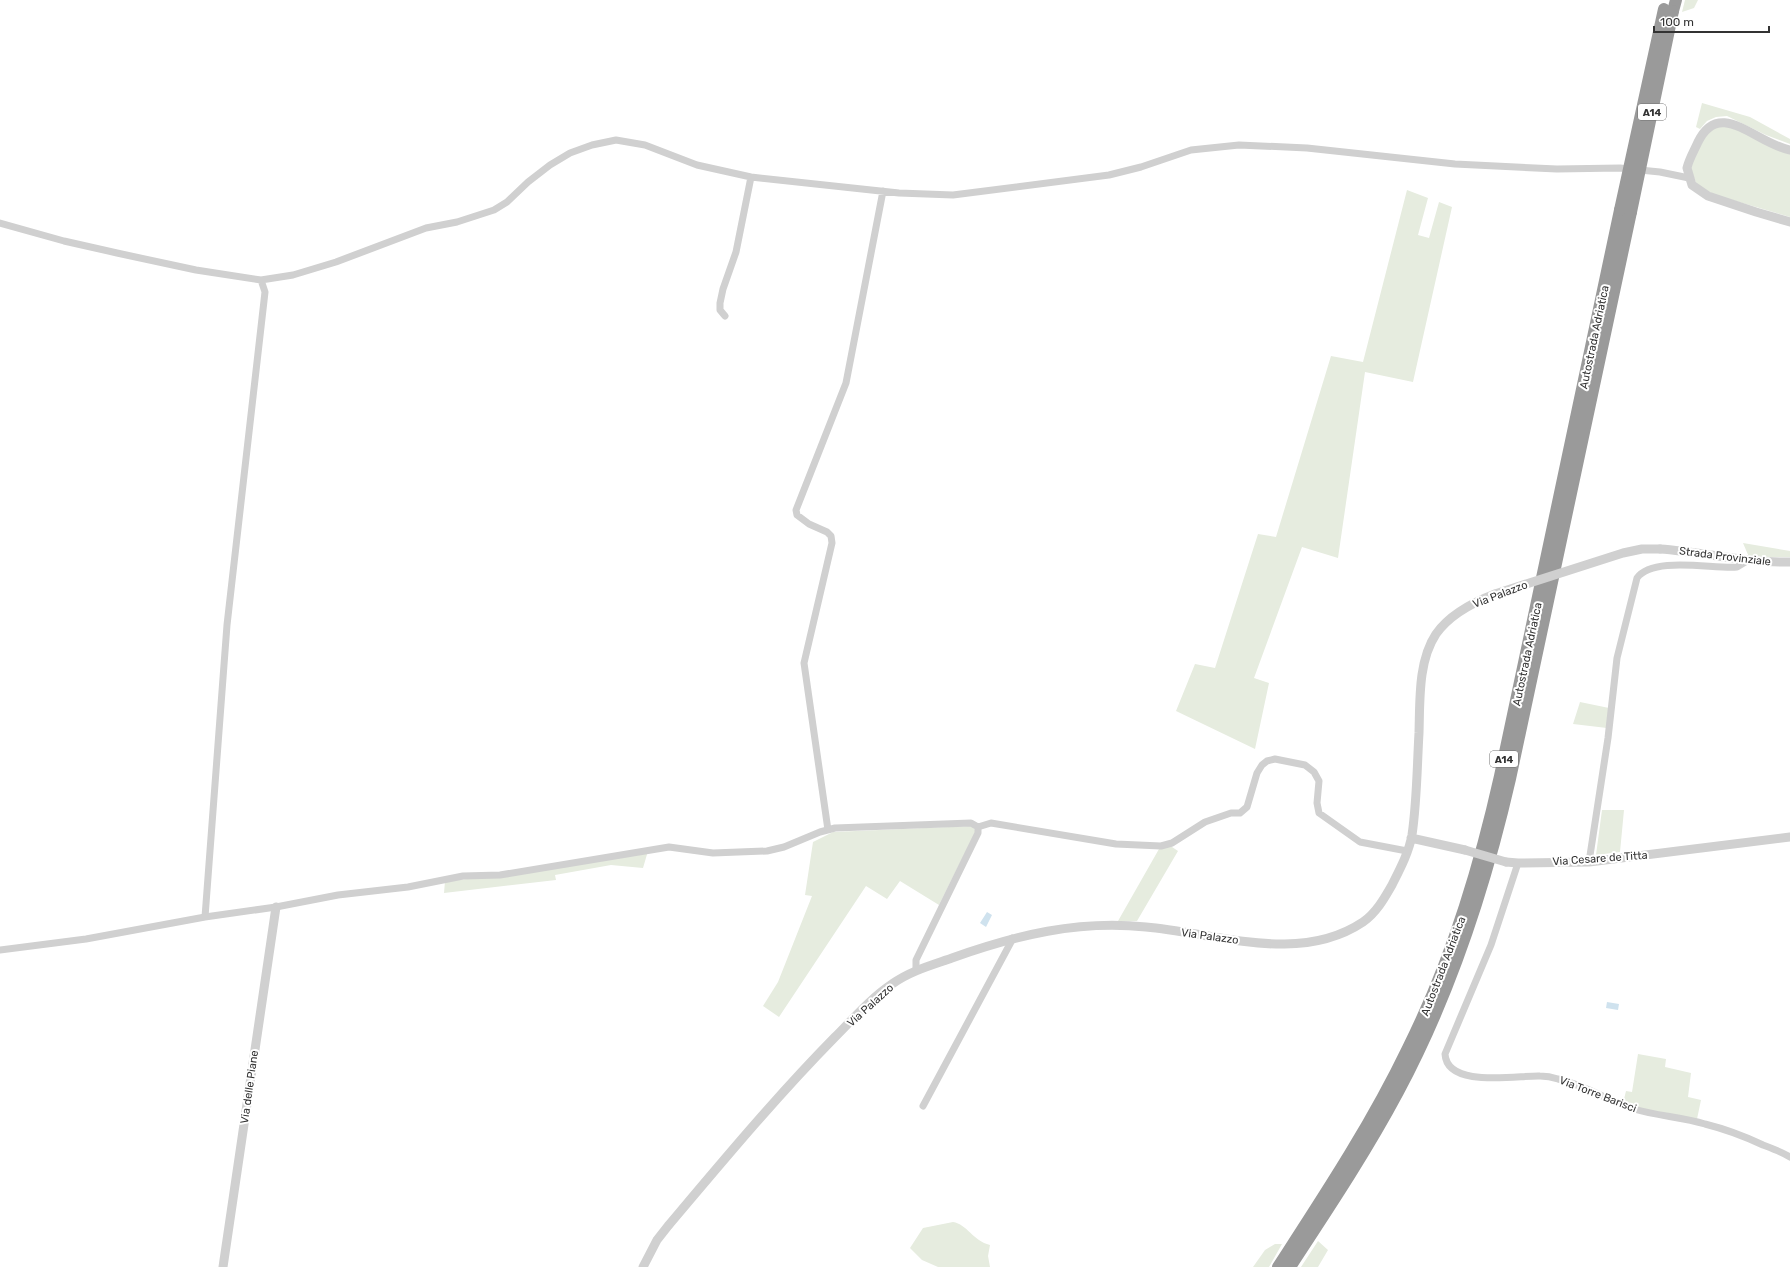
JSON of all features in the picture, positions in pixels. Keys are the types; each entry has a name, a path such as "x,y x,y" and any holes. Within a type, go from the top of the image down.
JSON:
{"highway":[{"name":"Autostrada Adriatica","path":"1278,1267 1350,1155 1398,1069 1440,977 1467,901 1485,841 1502,769 1670,5"},
{"name":"Autostrada Adriatica","path":"1290,1267 1353,1170 1398,1092 1435,1016 1476,907 1496,838 1510,779 1625,211"}],"street":[{"path":"1790,150 1779,148 1735,125 1724,122 1715,123 1708,126 1702,133 1687,168 1689,178 1697,190 1708,196 1790,222"},
{"path":"0,223 64,241 117,253 196,270 261,280 293,275 336,262 426,228 463,220 494,210 507,202 528,182 550,165 570,153 592,145 616,140 645,145 697,165 751,177 883,191 953,195 1109,174 1141,167 1191,150 1239,145 1307,148 1455,164 1557,169 1620,168 1660,172 1689,178"},
{"path":"725,316 720,310 722,289 736,252 751,177"},
{"path":"828,830 804,663 832,543 831,536 827,532 809,524 797,515 796,510 846,383 856,340 883,191"},
{"path":"205,917 227,625 265,292 261,280"},
{"name":"Via Palazzo","path":"644,1267 657,1240 668,1226 799,1074 892,984 916,971 1012,938 1057,929 1096,925 1145,927 1266,944 1303,944 1320,941 1362,922 1383,902 1400,869 1412,838 1416,799 1420,688 1426,661 1434,636 1443,625 1466,608 1495,594 1623,553 1642,549 1660,549"},
{"name":"Strada Provinziale","path":"1660,549 1747,560 1790,562"},
{"path":"1589,862 1608,738 1618,658 1637,578 1641,572 1659,566 1725,568 1737,567 1747,560"},
{"path":"0,950 86,939 205,917 276,907 463,876 500,875 669,847 713,853 767,851 784,847 835,828 971,823 978,827 991,823 1116,844 1161,846 1172,843 1205,822 1231,813 1240,813 1247,807 1257,773 1262,765 1276,759 1305,765 1314,772 1319,781 1317,803 1319,812 1360,842 1407,851"},
{"path":"916,971 916,960 978,833 978,827"},
{"name":"Via Cesare de Titta","path":"1412,838 1465,850 1506,862 1518,863 1589,862 1790,837"},
{"name":"Via Torre Barisci","path":"1518,863 1491,945 1445,1054 1445,1060 1449,1065 1471,1076 1493,1078 1540,1076 1558,1078 1576,1084 1632,1108 1706,1124 1732,1132 1790,1157"},
{"name":"Via delle Piane","path":"223,1267 276,907"},
{"path":"922,1106 1012,938"}],"shaded area":[{"path":"1685,0 1698,0 1694,8 1682,12"},
{"path":"1702,103 1750,117 1790,139 1790,144 1766,135 1727,116 1716,117 1707,121 1700,129 1696,127"},
{"path":"1728,124 1790,153 1790,217 1715,195 1697,185 1690,167 1704,136 1713,127"},
{"path":"1407,190 1428,198 1418,235 1429,238 1439,202 1452,207 1413,382 1365,372 1338,558 1302,547 1254,678 1269,683 1255,749 1176,711 1195,664 1215,668 1258,534 1276,537 1331,356 1363,362"},
{"path":"1743,543 1790,551 1790,557 1749,557"},
{"path":"1580,702 1609,708 1607,728 1573,724"},
{"path":"1602,810 1624,810 1620,852 1596,855"},
{"path":"972,826 976,831 939,905 900,881 887,899 866,886 779,1017 763,1006 778,982 812,896 805,895 813,842 833,832"},
{"path":"1172,847 1178,851 1137,921 1118,921 1159,849"},
{"path":"648,851 643,868 611,865 555,875 556,880 444,893 445,881 501,876"},
{"path":"1638,1054 1666,1059 1665,1067 1691,1073 1688,1097 1701,1100 1697,1119 1643,1109 1623,1103 1626,1091 1632,1092"},
{"path":"953,1222 958,1223 979,1240 990,1245 988,1256 990,1267 938,1267 922,1260 910,1248 923,1228"},
{"path":"1318,1241 1328,1250 1318,1267 1301,1267"},
{"path":"1275,1244 1282,1244 1269,1267 1253,1267 1265,1250"}],"water":[{"path":"987,912 992,915 986,927 980,923"},
{"path":"1607,1002 1619,1004 1618,1010 1606,1008"}]}
